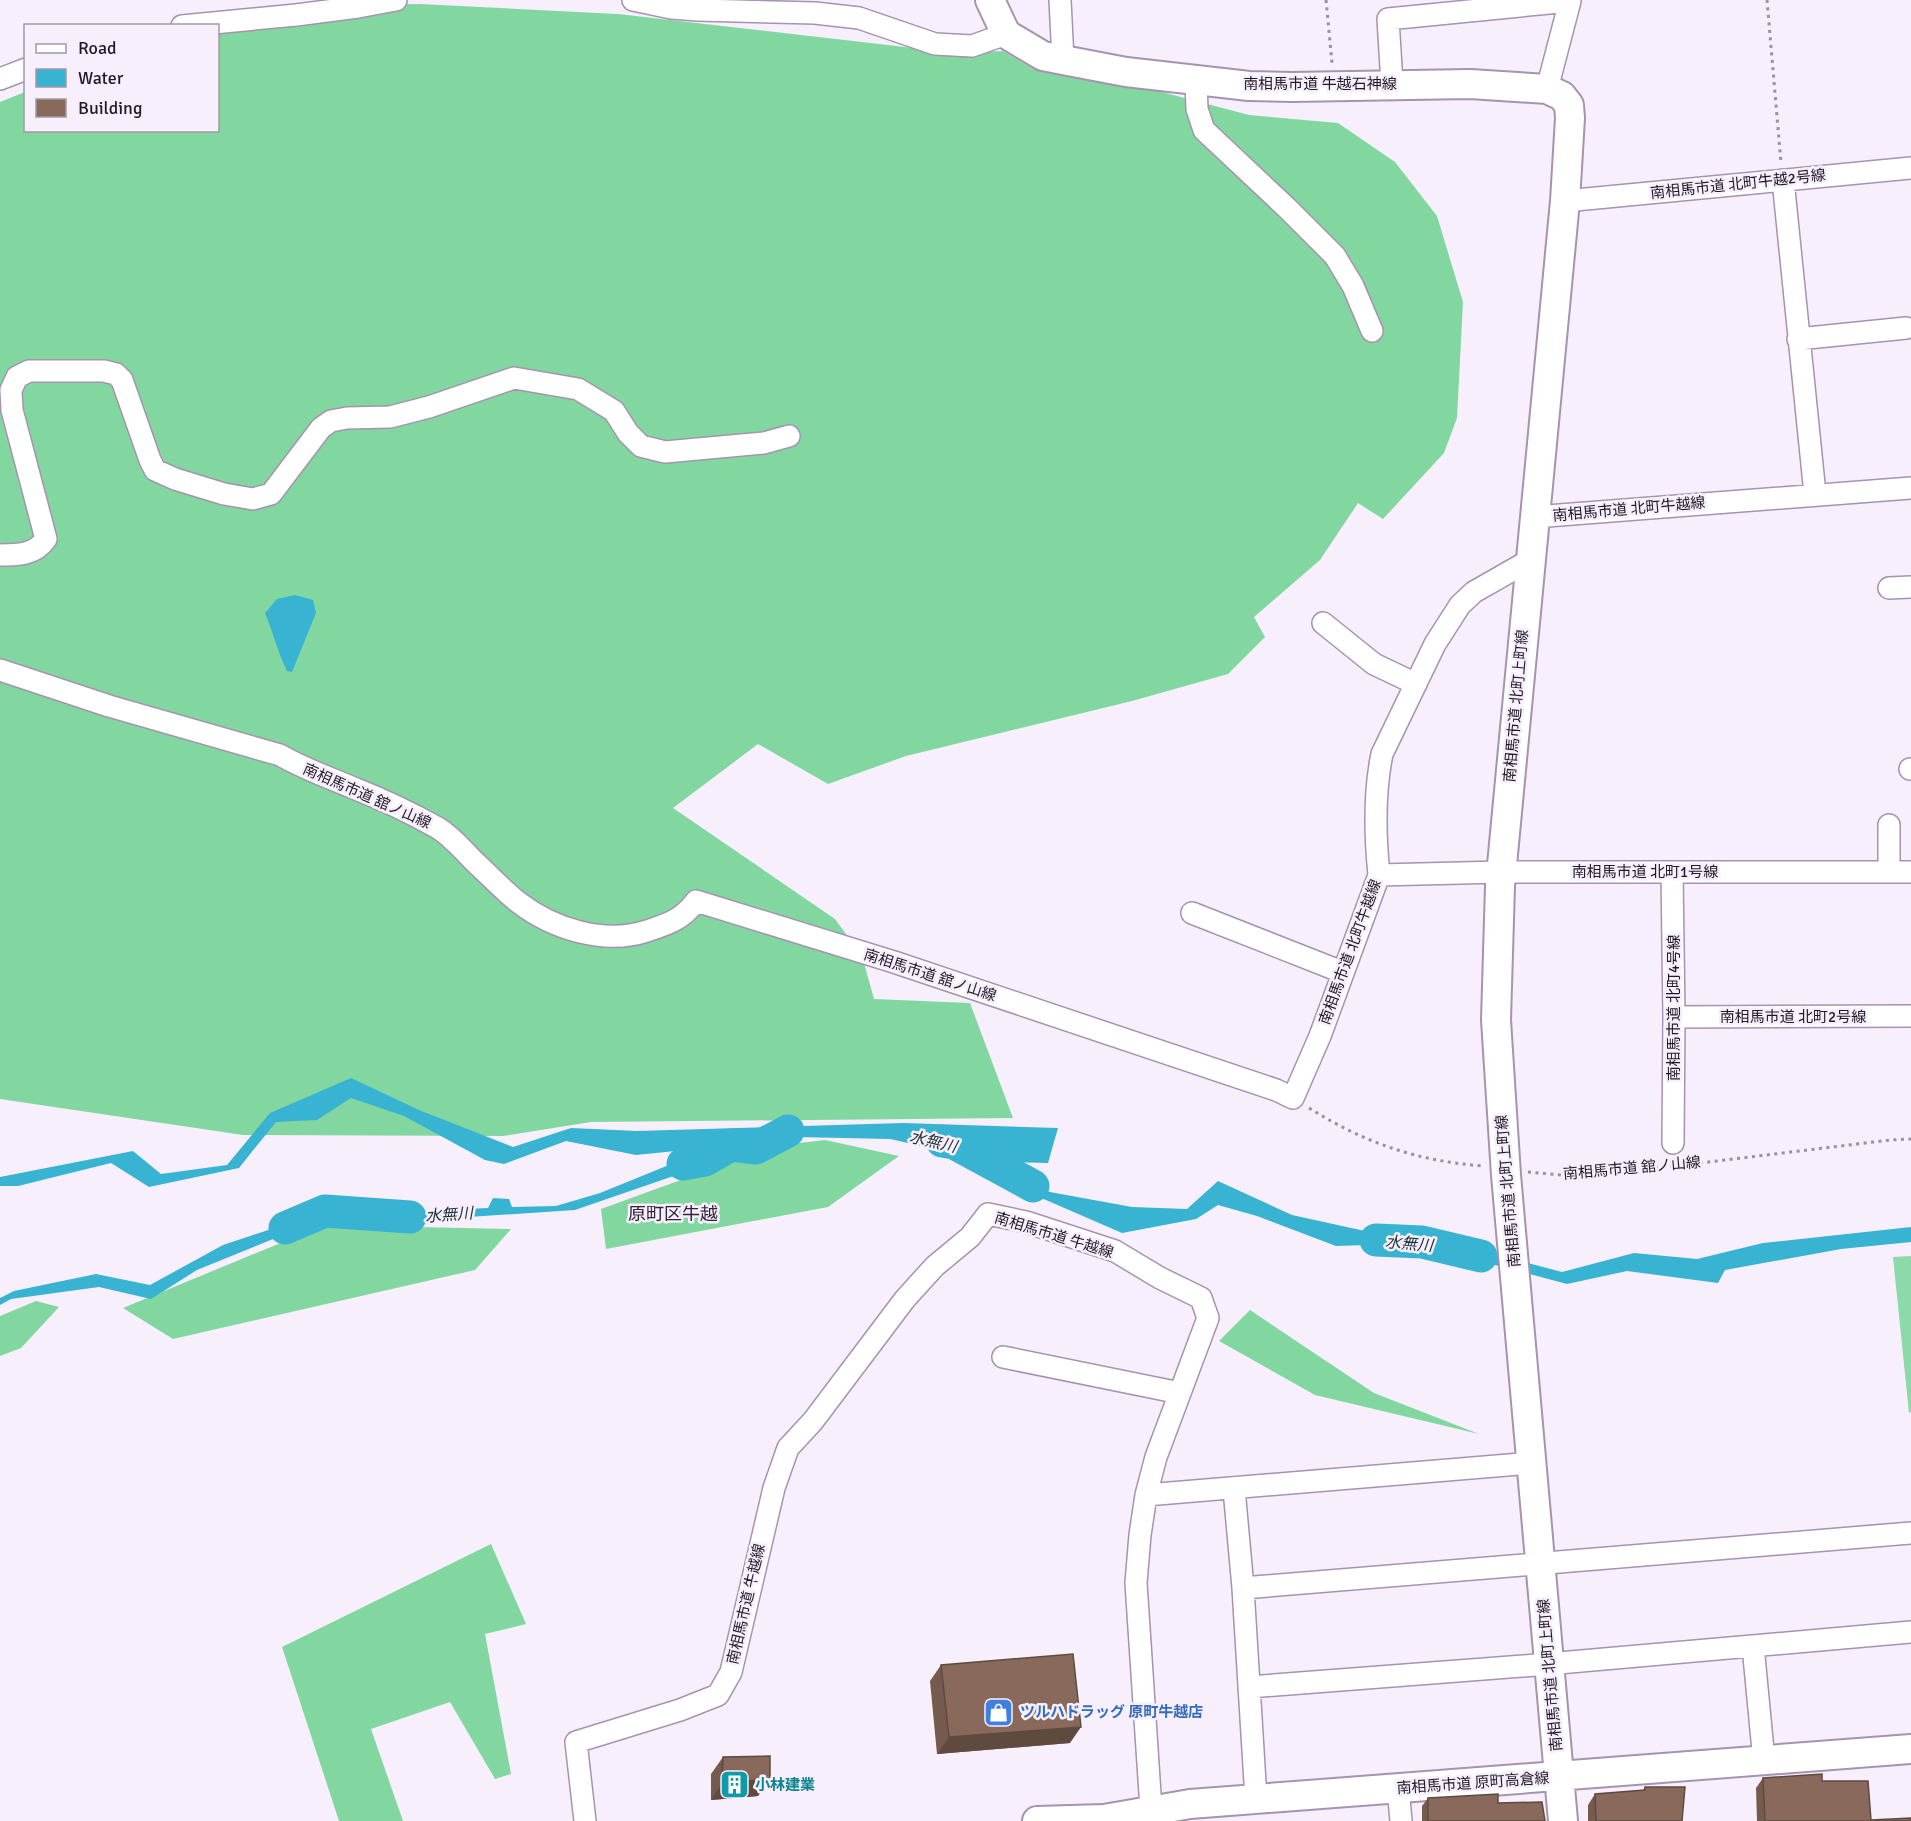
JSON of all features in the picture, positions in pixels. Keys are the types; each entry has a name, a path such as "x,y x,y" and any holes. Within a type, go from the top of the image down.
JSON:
{"street":[{"path":"203,24 296,15 396,0"},
{"path":"633,0 671,8 815,13 859,18 935,44 972,46 1006,34 990,0"},
{"path":"1060,0 1063,60"},
{"path":"1392,84 1388,19 1570,1 1547,89 1562,96 1569,105 1570,118 1565,201 1534,517"},
{"name":"南相馬市道 牛越石神線","path":"1006,34 1043,56 1126,72 1196,81 1292,87 1470,84 1547,89"},
{"path":"0,79 24,70"},
{"path":"1196,81 1197,109 1204,130 1335,256 1353,286 1372,332"},
{"name":"南相馬市道 北町牛越2号線","path":"1565,201 1911,168"},
{"path":"1783,180 1815,494"},
{"path":"1798,339 1906,328"},
{"path":"0,555 21,555 40,547 46,539 12,410 11,390 17,377 29,371 104,370 116,374 122,380 155,470 224,495 253,499 272,494 321,428 331,421 346,418 390,417 429,407 514,378 578,389 614,411 628,433 641,446 665,452 764,443 789,435"},
{"name":"南相馬市道 北町牛越線","path":"1293,1098 1320,1036 1379,875 1376,847 1382,754 1434,644 1460,605 1474,592 1530,560 1534,517 1911,488"},
{"name":"南相馬市道 北町上町線","path":"1530,560 1501,872 1496,1020 1506,1172 1563,1821"},
{"path":"1889,588 1911,586"},
{"path":"1323,623 1374,664 1416,684"},
{"name":"南相馬市道 舘ノ山線","path":"0,670 109,706 280,755 302,767 410,812 452,836 476,863 518,902 549,920 581,933 614,937 638,934 668,924 686,914 696,901 894,962 1276,1089 1293,1098"},
{"path":"1889,825 1889,872"},
{"name":"南相馬市道 北町1号線","path":"1379,875 1501,872 1911,872"},
{"name":"南相馬市道 北町4号線","path":"1672,873 1673,1143"},
{"path":"1192,913 1342,972"},
{"name":"南相馬市道 北町2号線","path":"1674,1017 1911,1016"},
{"name":"南相馬市道 牛越線","path":"585,1821 576,1742 680,1710 718,1695 731,1672 774,1488 788,1448 813,1421 905,1299 934,1266 970,1237 988,1214 1026,1222 1115,1251 1160,1278 1201,1298 1208,1318 1156,1457 1146,1494 1140,1535 1136,1583 1151,1809"},
{"path":"1003,1357 1180,1393"},
{"path":"1146,1494 1234,1489 1531,1456"},
{"path":"1234,1489 1257,1799"},
{"path":"1243,1588 1911,1533"},
{"path":"1249,1687 1549,1664 1911,1632"},
{"path":"1753,1646 1764,1761"},
{"name":"南相馬市道 原町高倉線","path":"1037,1821 1104,1819 1190,1803 1911,1749"},
{"path":"1398,1788 1401,1821"}],"path":[{"path":"1326,0 1334,86"},
{"path":"1767,0 1783,180"},
{"name":"南相馬市道 舘ノ山線","path":"1293,1098 1333,1122 1377,1144 1446,1162 1506,1172 1561,1175 1605,1173 1911,1139"}],"green space":[{"path":"420,4 618,14 957,53 1003,51 1032,68 1143,87 1249,115 1338,123 1395,162 1437,216 1463,302 1457,418 1444,453 1383,519 1358,503 1320,560 1254,617 1265,637 1228,674 1132,701 906,756 828,784 758,744 673,808 835,919 862,956 874,999 970,1003 1013,1118 591,1122 503,1136 243,1135 0,1099 0,102 24,92 24,132 219,132 219,29 295,6"},
{"path":"825,1140 899,1156 828,1207 606,1249 601,1209 774,1146"},
{"path":"324,1225 511,1229 475,1270 173,1339 123,1308"},
{"path":"1911,1256 1911,1412 1909,1413 1893,1257"},
{"path":"36,1301 59,1307 21,1348 0,1356 0,1316"},
{"path":"1250,1310 1374,1393 1479,1434 1315,1395 1219,1341"},
{"path":"491,1544 526,1624 485,1634 511,1774 495,1779 450,1702 371,1729 403,1821 339,1821 282,1647"}],"water":[{"path":"295,595 313,600 316,613 292,672 287,671 265,613 277,599"},
{"path":"351,1078 419,1110 513,1147 571,1128 637,1131 903,1123 1058,1128 1048,1163 999,1162 1039,1190 1132,1207 1187,1209 1218,1181 1292,1215 1374,1233 1441,1240 1562,1272 1634,1253 1697,1259 1763,1243 1911,1227 1911,1242 1841,1249 1725,1270 1718,1283 1627,1271 1567,1284 1435,1249 1441,1241 1336,1246 1257,1216 1218,1205 1196,1219 1122,1233 1009,1184 989,1161 890,1139 796,1137 781,1139 575,1210 453,1218 320,1220 197,1270 151,1299 99,1287 11,1299 0,1305 0,1298 14,1291 96,1274 150,1285 223,1245 325,1211 364,1214 488,1208 493,1198 509,1199 512,1207 556,1206 600,1193 701,1152 724,1150 729,1152 764,1142 636,1155 566,1141 504,1164 485,1160 404,1116 351,1098 317,1120 276,1122 239,1168 149,1187 111,1163 18,1186 0,1186 0,1177 133,1151 161,1174 227,1165 270,1113"}],"building":[{"name":"ツルハドラッグ 原町牛越店","path":"1073,1654 1081,1727 949,1737 941,1665"},
{"path":"770,1756 770,1779 722,1783 723,1757"},
{"path":"1822,1774 1822,1781 1868,1781 1871,1820 1911,1818 1911,1821 1765,1821 1763,1778"},
{"path":"1645,1787 1685,1787 1682,1821 1596,1821 1595,1794 1645,1790"},
{"path":"1498,1794 1498,1803 1542,1802 1545,1821 1428,1821 1428,1798"}],"waterway":[{"name":"水無川","path":"683,1164 705,1160 731,1145 756,1148 788,1131"},
{"name":"水無川","path":"942,1141 954,1143 1033,1186"},
{"name":"水無川","path":"285,1228 325,1211 410,1217"},
{"name":"水無川","path":"1376,1240 1422,1242 1481,1256"}],"place":[{"name":"ツルハドラッグ 原町牛越店","path":"999,1712"},
{"name":"小林建業","path":"734,1785"}],"district":[{"name":"原町区牛越","path":"673,1214"}]}
